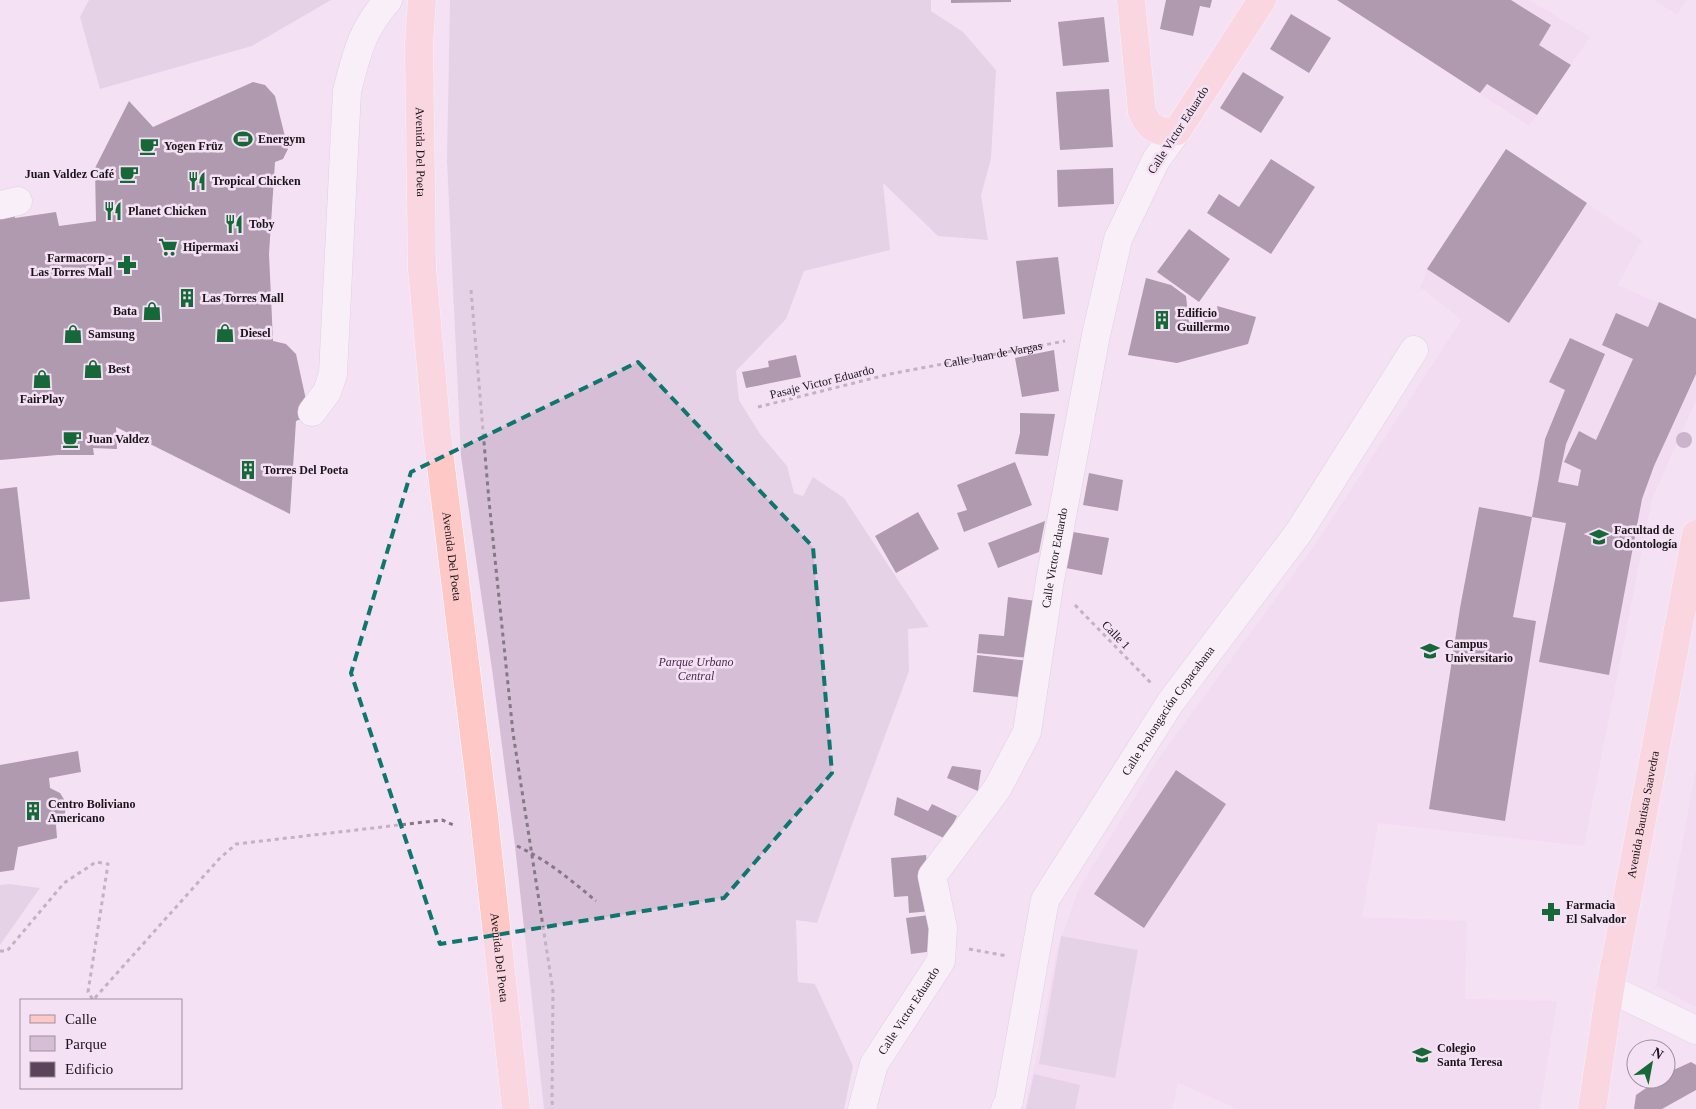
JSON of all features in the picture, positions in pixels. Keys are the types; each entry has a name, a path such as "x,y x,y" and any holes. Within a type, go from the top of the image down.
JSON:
{"main road":[{"name":"Avenida Del Poeta","path":"422,0 419,44 423,278 437,434 483,806 516,1109"},
{"path":"1132,0 1142,112 1147,123 1155,129 1166,132 1177,131"},
{"name":"Calle Victor Eduardo","path":"1177,131 1262,0"},
{"name":"Avenida Bautista Saavedra","path":"1592,1105 1610,989 1696,534"}],"street":[{"path":"312,412 327,392 333,374 347,91 359,45 370,23 388,0"},
{"name":"Calle Victor Eduardo","path":"862,1109 874,1064 941,961 943,928 932,876 997,789 1027,732 1050,580 1096,335 1118,239 1156,160 1177,131"},
{"name":"Calle Prolongación Copacabana","path":"1005,1109 1009,1101 1045,900 1170,703 1299,532 1414,350"},
{"path":"1610,989 1696,1030"}],"path":[{"path":"471,290 489,501 513,733 553,991 553,1109"},
{"name":"Calle Juan de Vargas","path":"890,374 1096,335"},
{"name":"Pasaje Victor Eduardo","path":"758,407 890,374"},
{"name":"Calle 1","path":"1050,580 1170,703"},
{"path":"94,999 219,858 236,844 442,820 454,826"},
{"path":"515,846 532,853 566,876 596,901"},
{"path":"0,951 7,951 64,883 96,862 108,864 88,992 92,999"},
{"path":"942,943 1034,962"}],"highlighted area":[{"path":"638,362 813,547 832,773 724,898 440,944 351,673 411,472"}],"shaded area":[{"path":"1337,0 1530,0 1590,37 1529,126"},
{"path":"1654,0 1687,0 1677,15"},
{"name":"Campus Universitario","path":"1506,149 1642,240 1618,285 1696,319 1696,401 1652,499 1584,846 1378,823 1362,917 1467,921 1465,999 1557,1001 1540,1109 1237,1109 1178,1083 1172,1109 1025,1109 1056,953 1079,888 1158,759 1316,543 1461,320 1420,287 1427,269"},
{"path":"1696,769 1696,1007 1656,986"}],"green space":[{"path":"89,0 331,0 252,46 100,89 80,17"},
{"name":"Parque Urbano Central","path":"450,0 931,0 931,11 963,32 996,70 991,159 981,195 988,240 938,236 883,183 890,250 804,271 786,319 736,371 739,400 760,434 787,466 794,493 803,496 813,477 844,498 929,627 908,629 909,671 817,923 796,920 798,982 815,984 853,1066 844,1109 544,1109 515,846 461,456 447,161"},
{"path":"9,884 40,888 0,945 0,885"},
{"path":"1061,936 1138,950 1115,1078 1039,1064"},
{"path":"1034,1074 1080,1085 1075,1109 1026,1109"}],"building":[{"path":"951,0 1011,0 1011,2 951,3"},
{"path":"1166,0 1212,0 1210,8 1200,6 1193,36 1160,29"},
{"path":"1337,0 1511,0 1551,25 1539,45 1571,65 1537,115 1487,84 1480,93"},
{"path":"1291,14 1331,38 1309,73 1270,49"},
{"path":"1104,17 1109,62 1063,66 1058,22"},
{"path":"1243,72 1284,97 1261,133 1220,108"},
{"path":"253,82 265,85 275,96 288,149 283,159 275,162 269,254 273,341 286,344 296,354 308,409 304,418 296,421 290,514 116,427 117,449 93,448 94,455 58,455 0,460 0,211 14,208 15,218 56,212 59,226 96,221 95,168 129,101 153,127"},
{"path":"1109,89 1113,147 1060,150 1056,92"},
{"path":"1506,149 1587,203 1509,323 1427,269"},
{"path":"1271,159 1315,187 1271,254 1207,213 1219,194 1239,207"},
{"path":"1113,168 1114,204 1058,207 1057,170"},
{"path":"1189,229 1230,259 1199,302 1157,272"},
{"path":"1058,257 1065,314 1023,319 1016,261"},
{"name":"Edificio Guillermo","path":"1146,278 1171,285 1186,296 1189,322 1219,318 1217,306 1256,317 1248,344 1177,363 1128,355"},
{"path":"1659,302 1696,319 1696,374 1654,466 1642,499 1609,675 1539,662 1566,523 1532,517 1545,439 1565,390 1549,382 1570,338 1605,354 1566,444 1558,482 1578,486 1581,470 1564,462 1579,431 1596,440 1633,359 1602,345 1616,313 1648,327"},
{"path":"1054,350 1059,391 1022,397 1015,358"},
{"path":"796,355 801,377 746,388 742,372 769,367 768,361"},
{"path":"1020,413 1055,414 1048,456 1015,454 1020,433"},
{"path":"1015,462 1032,505 964,532 957,513 967,510 957,485"},
{"path":"1089,473 1123,480 1118,511 1083,505"},
{"path":"17,487 30,599 0,602 0,489"},
{"path":"1479,507 1532,517 1513,617 1536,621 1505,821 1429,809 1460,608"},
{"path":"918,512 939,549 896,573 875,536"},
{"path":"1045,521 1039,552 998,568 988,543"},
{"path":"1073,532 1109,538 1102,575 1066,568"},
{"path":"1008,597 1036,601 1029,658 977,653 979,634 1004,636"},
{"path":"977,655 1030,661 1026,698 973,692"},
{"name":"Centro Boliviano Americano","path":"78,751 81,772 49,778 50,788 60,793 67,804 64,817 56,825 57,838 18,847 14,870 0,872 0,765"},
{"path":"952,766 981,770 978,791 947,778"},
{"path":"1176,770 1226,804 1144,928 1094,894"},
{"path":"897,797 928,811 932,804 957,816 946,839 894,815"},
{"path":"926,855 932,911 909,913 908,896 894,897 891,858"},
{"path":"929,915 934,951 911,954 906,918"},
{"path":"1691,1062 1696,1065 1696,1090 1662,1109 1634,1109 1636,1095 1645,1089 1676,1089 1676,1069"}],"place":[{"name":"Energym","path":"243,139"},
{"name":"Yogen Früz","path":"149,146"},
{"name":"Juan Valdez Café","path":"129,174"},
{"name":"Tropical Chicken","path":"197,181"},
{"name":"Planet Chicken","path":"113,211"},
{"name":"Toby","path":"234,224"},
{"name":"Hipermaxi","path":"168,247"},
{"name":"Farmacorp - Las Torres Mall","path":"127,265"},
{"name":"Las Torres Mall","path":"187,298"},
{"name":"Bata","path":"152,311"},
{"name":"Edificio Guillermo","path":"1162,320"},
{"name":"Diesel","path":"225,333"},
{"name":"Samsung","path":"73,334"},
{"name":"Best","path":"93,369"},
{"name":"FairPlay","path":"42,379"},
{"name":"Juan Valdez","path":"72,439"},
{"name":"Torres Del Poeta","path":"248,470"},
{"name":"Facultad de Odontología","path":"1599,537"},
{"name":"Campus Universitario","path":"1430,651"},
{"name":"Centro Boliviano Americano","path":"33,811"},
{"name":"Farmacia El Salvador","path":"1551,912"},
{"name":"Colegio Santa Teresa","path":"1422,1055"}]}
